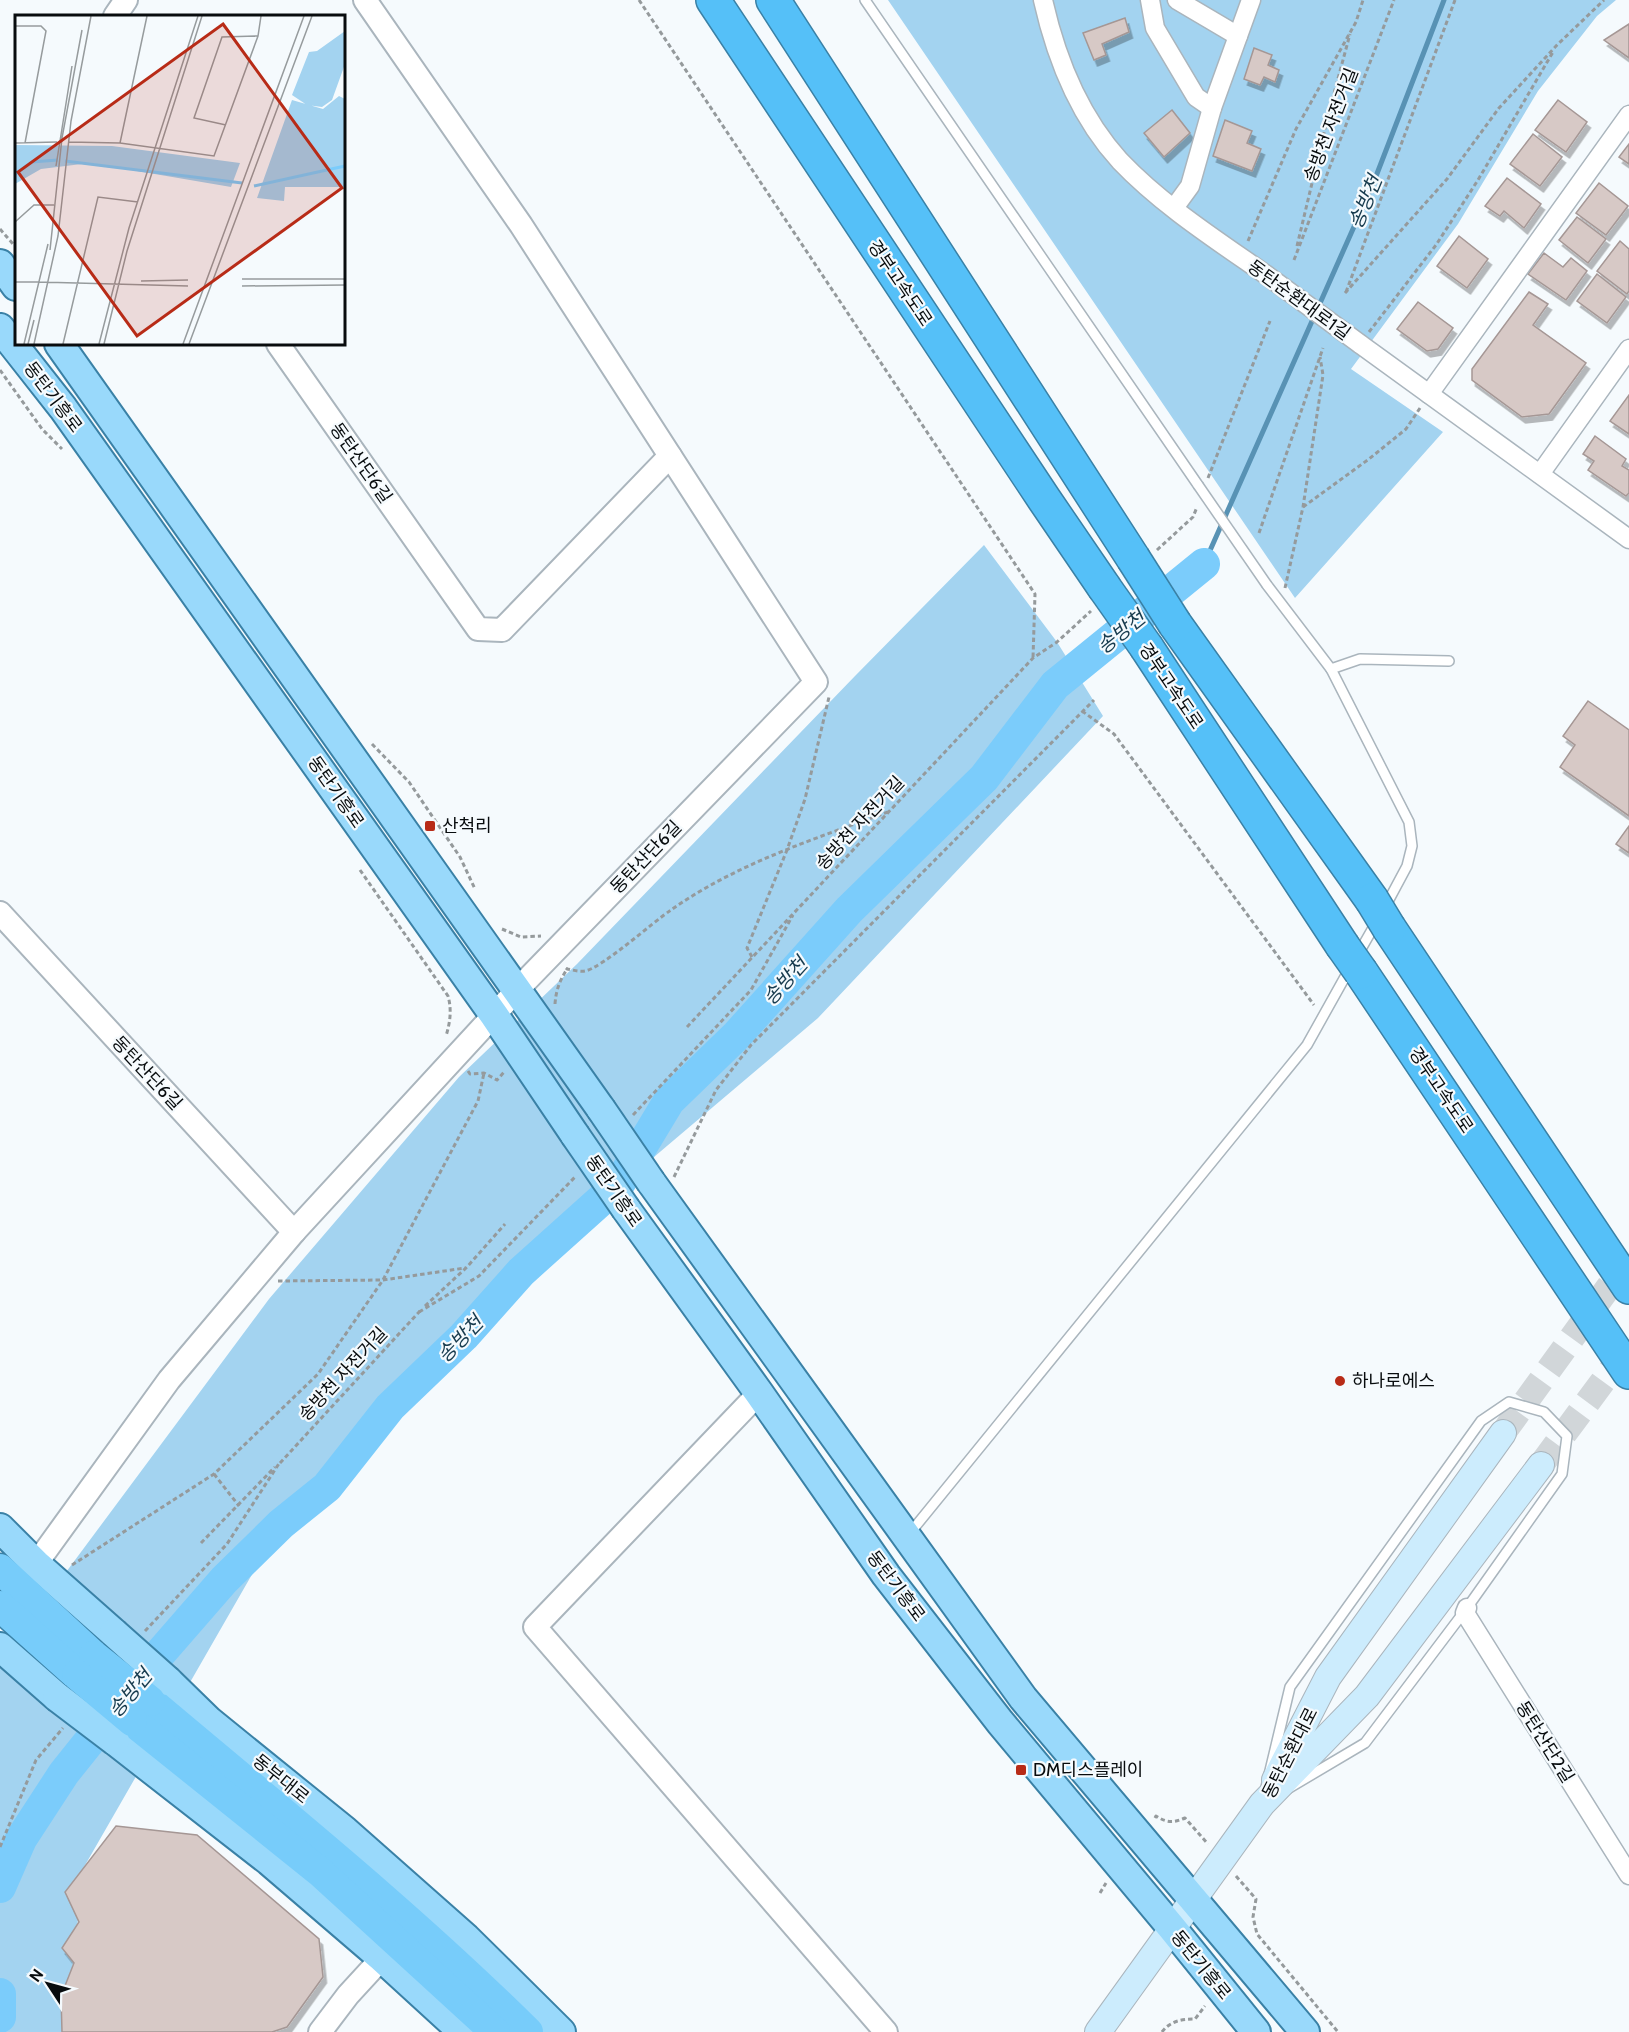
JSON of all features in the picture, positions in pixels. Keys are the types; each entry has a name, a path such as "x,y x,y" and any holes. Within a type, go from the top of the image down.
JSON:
{"highway":[{"name":"경부고속도로","path":"713,0 1629,1372"},
{"path":"773,0 1175,624 1372,900 1629,1287"},
{"name":"동부대로","path":"0,1569 77,1664"},
{"name":"동부대로","path":"0,1606 335,1856 447,1954 528,2032"},
{"path":"0,1624 39,1660 77,1664"},
{"name":"동부대로","path":"141,1711 495,2032"}],"main road":[{"path":"0,264 15,285"},
{"name":"동탄기흥로","path":"0,328 63,408 494,1015 626,1209 759,1393 886,1575 992,1713 1256,2032"},
{"name":"동탄기흥로","path":"59,345 601,1109 662,1179 906,1538 1023,1698 1305,2032"},
{"name":"동탄순환대로","path":"1262,1804 1328,1677 1503,1433"},
{"name":"동탄순환대로","path":"1262,1804 1367,1696 1541,1465"},
{"name":"동부대로","path":"0,1528 114,1634 141,1711 270,1861 463,2032"},
{"name":"동부대로","path":"0,1647 57,1697 209,1720 345,1831 466,1938 561,2032"},
{"path":"1098,2032 1262,1804"}],"street":[{"path":"116,15 126,0"},
{"name":"동탄산단6길","path":"44,1571 169,1380 294,1232 517,990 816,682 520,225 365,0"},
{"name":"동탄순환대로1길","path":"1044,0 1057,54 1084,109 1119,159 1147,187 1629,539"},
{"path":"1150,0 1155,28 1196,97 1212,108"},
{"path":"1178,0 1238,36"},
{"path":"1174,208 1190,186 1212,108 1251,0"},
{"path":"1429,394 1629,115"},
{"name":"동탄산단6길","path":"279,345 478,629 502,630 670,456"},
{"path":"1540,474 1629,349"},
{"name":"동탄산단6길","path":"0,913 294,1232"},
{"path":"759,1393 535,1627 886,2032"},
{"name":"동탄산단2길","path":"1467,1608 1465,1613 1629,1875"},
{"path":"321,2032 348,1995 382,1958"}],"lane":[{"path":"865,0 1202,485 1267,585 1331,669 1409,822 1412,846 1407,866 1307,1045 906,1538"},
{"path":"1331,669 1360,659 1449,661"},
{"path":"1509,1402 1544,1412 1567,1436 1562,1474 1467,1608 1365,1743 1262,1804 1290,1687 1481,1421 1509,1402"}],"path":[{"path":"639,0 1035,594 1033,658"},
{"path":"1241,257 1296,129 1352,30 1364,0"},
{"name":"송방천 자전거길","path":"1352,30 1329,112 1294,260 1394,0"},
{"path":"1454,0 1346,293 1447,179 1499,108 1557,45 1604,0"},
{"path":"1360,344 1436,245 1478,180 1557,45"},
{"path":"0,229 15,248"},
{"path":"1202,485 1270,321"},
{"path":"1259,533 1323,348"},
{"path":"1281,605 1303,507 1323,375 1320,357"},
{"path":"1303,507 1370,459 1406,429 1429,394"},
{"path":"1193,517 1197,506"},
{"name":"송방천 자전거길","path":"687,1027 1033,658 1057,642"},
{"path":"752,957 747,948 805,799 829,695 821,704"},
{"path":"662,1179 716,1090 751,1045 1094,700"},
{"path":"1082,711 1114,734 1309,1000 1324,1015"},
{"path":"368,740 409,782 460,857 478,894"},
{"path":"567,969 585,971 600,965 654,921 728,876 787,850 888,812"},
{"path":"497,921 503,930 513,934 530,938 541,935"},
{"path":"554,1005 556,992 567,969 575,961"},
{"path":"470,1074 484,1073 497,1080"},
{"path":"44,1571 214,1474 318,1374 383,1280 478,1101 484,1073"},
{"name":"송방천 자전거길","path":"201,1543 239,1506 419,1312 467,1267 505,1224"},
{"path":"254,1281 383,1280 467,1267"},
{"path":"214,1474 239,1506"},
{"path":"1156,1816 1165,1822 1175,1822 1185,1818"},
{"path":"1256,1899 1253,1917 1257,1934 1338,2032"},
{"path":"1162,2032 1177,2020 1195,2019"}],"shaded area":[{"path":"888,0 1616,0 1597,16 1538,91 1458,224 1351,369 1443,432 1295,598"},
{"path":"984,545 1057,642 1103,716 818,1018 595,1207 281,1524 84,1867 65,2032 0,2032 0,1661 269,1299 459,1077 577,964"}],"building":[{"path":"1125,18 1129,32 1102,44 1106,55 1094,60 1083,33"},
{"path":"1629,24 1629,58 1604,40"},
{"path":"1254,48 1272,55 1268,65 1279,70 1275,82 1264,77 1260,85 1244,79"},
{"path":"1558,100 1587,122 1566,152 1535,130"},
{"path":"1172,110 1190,133 1164,157 1144,133"},
{"path":"1225,120 1252,131 1247,143 1261,149 1252,171 1213,156"},
{"path":"1533,134 1562,157 1540,186 1510,164"},
{"path":"1629,144 1629,164 1619,157"},
{"path":"1507,178 1541,204 1524,228 1504,211 1500,216 1485,206"},
{"path":"1599,183 1628,206 1606,235 1576,213"},
{"path":"1577,217 1606,239 1588,263 1559,240"},
{"path":"1459,236 1488,259 1467,288 1437,266"},
{"path":"1620,241 1629,249 1629,291 1627,294 1597,271"},
{"path":"1544,253 1563,267 1571,258 1587,271 1566,300 1528,274"},
{"path":"1597,274 1626,297 1607,323 1577,301"},
{"path":"1529,292 1548,304 1533,325 1586,363 1549,414 1522,417 1472,380 1472,369"},
{"path":"1418,302 1453,328 1438,349 1427,351 1397,329"},
{"path":"1629,395 1629,434 1610,421"},
{"path":"1595,436 1626,459 1622,466 1629,470 1629,493 1626,496 1588,470 1594,461 1583,454"},
{"path":"1588,701 1629,730 1629,816 1560,767 1575,745 1563,736"},
{"path":"1629,826 1629,853 1616,844"},
{"path":"116,1826 197,1835 319,1939 323,1977 287,2027 272,2032 62,2032 61,1996 74,1963 62,1948 79,1922 65,1892"}],"waterway":[{"name":"송방천","path":"1204,564 1373,184 1444,0"},
{"name":"송방천","path":"0,1887 21,1839 64,1773 157,1657 224,1580 281,1524 327,1487 390,1407 464,1336 521,1272 619,1184 669,1101 737,1035 849,910 984,778 1055,685 1204,564"},
{"name":"송방천","path":"0,1994 0,2017"}],"tunnel":[{"path":"1503,1433 1629,1259"},
{"path":"1541,1465 1629,1346"}],"place":[{"name":"산척리","path":"430,826"},
{"name":"하나로에스","path":"1340,1381"},
{"name":"DM디스플레이","path":"1021,1770"}]}
